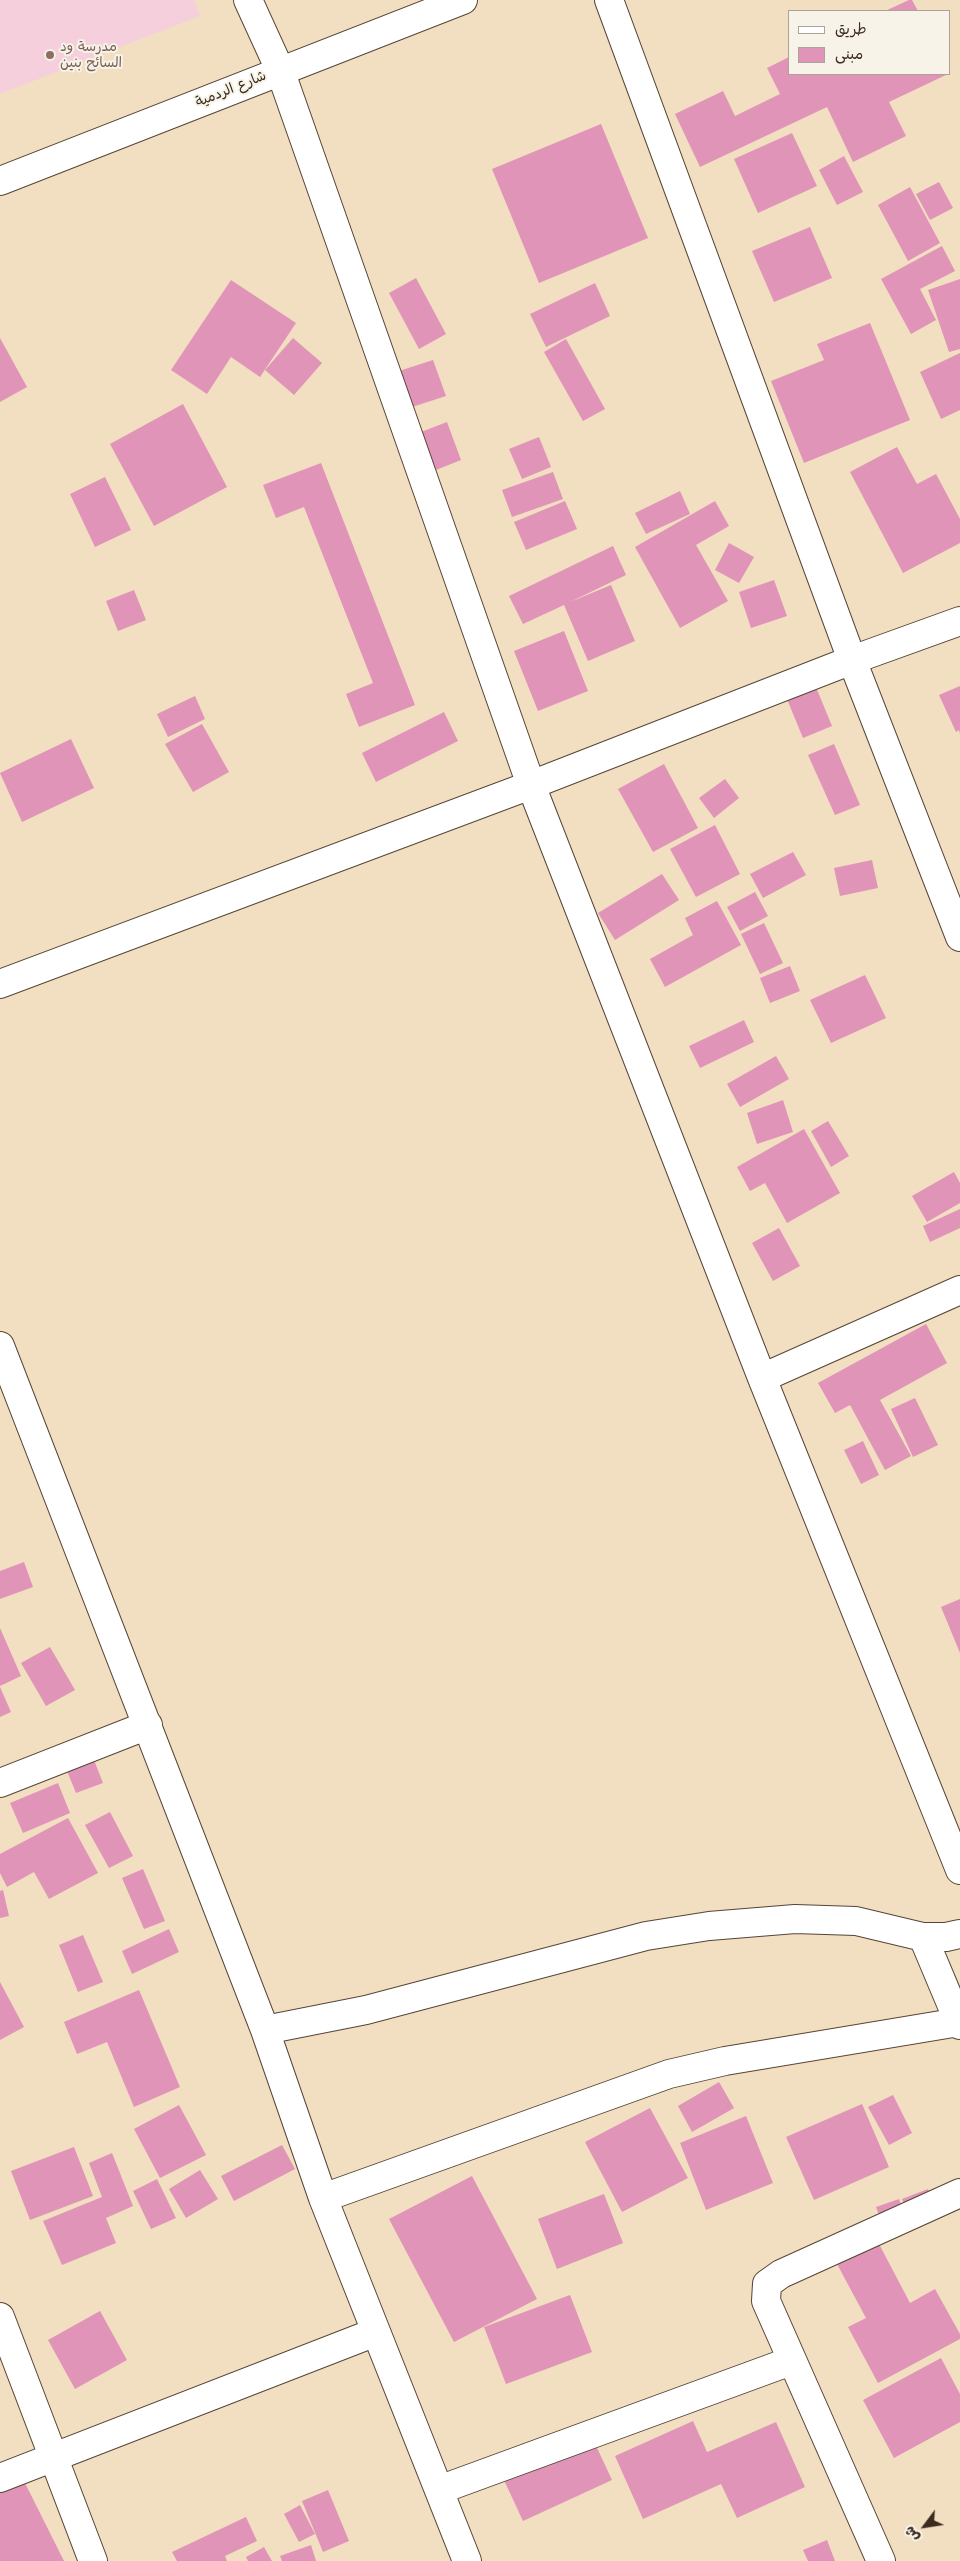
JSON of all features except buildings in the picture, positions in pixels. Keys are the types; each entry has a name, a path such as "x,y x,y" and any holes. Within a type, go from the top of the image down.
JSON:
{"street":[{"path":"248,0 280,70 531,786 762,1378 960,1870"},
{"name":"شارع الردمية","path":"0,180 463,0"},
{"path":"608,0 852,660 960,937"},
{"path":"0,984 531,786 852,660 960,621"},
{"path":"762,1378 960,1290"},
{"path":"0,1346 148,1725 264,2030 323,2198 466,2561"},
{"path":"0,1783 148,1725"},
{"path":"264,2030 366,2010 646,1936 709,1926 794,1919 856,1921 923,1937 946,1937 960,1934"},
{"path":"323,2198 669,2074 724,2061 959,2023 923,1937"},
{"path":"881,2561 766,2301 767,2284 781,2274 960,2193"},
{"path":"0,2317 93,2561"},
{"path":"0,2478 376,2332"},
{"path":"439,2490 791,2361"}],"shaded area":[{"name":"مدرسة ود السائح بنين","path":"0,0 194,0 200,16 0,94"}],"place":[{"name":"مدرسة ود السائح بنين","path":"50,55"}]}
